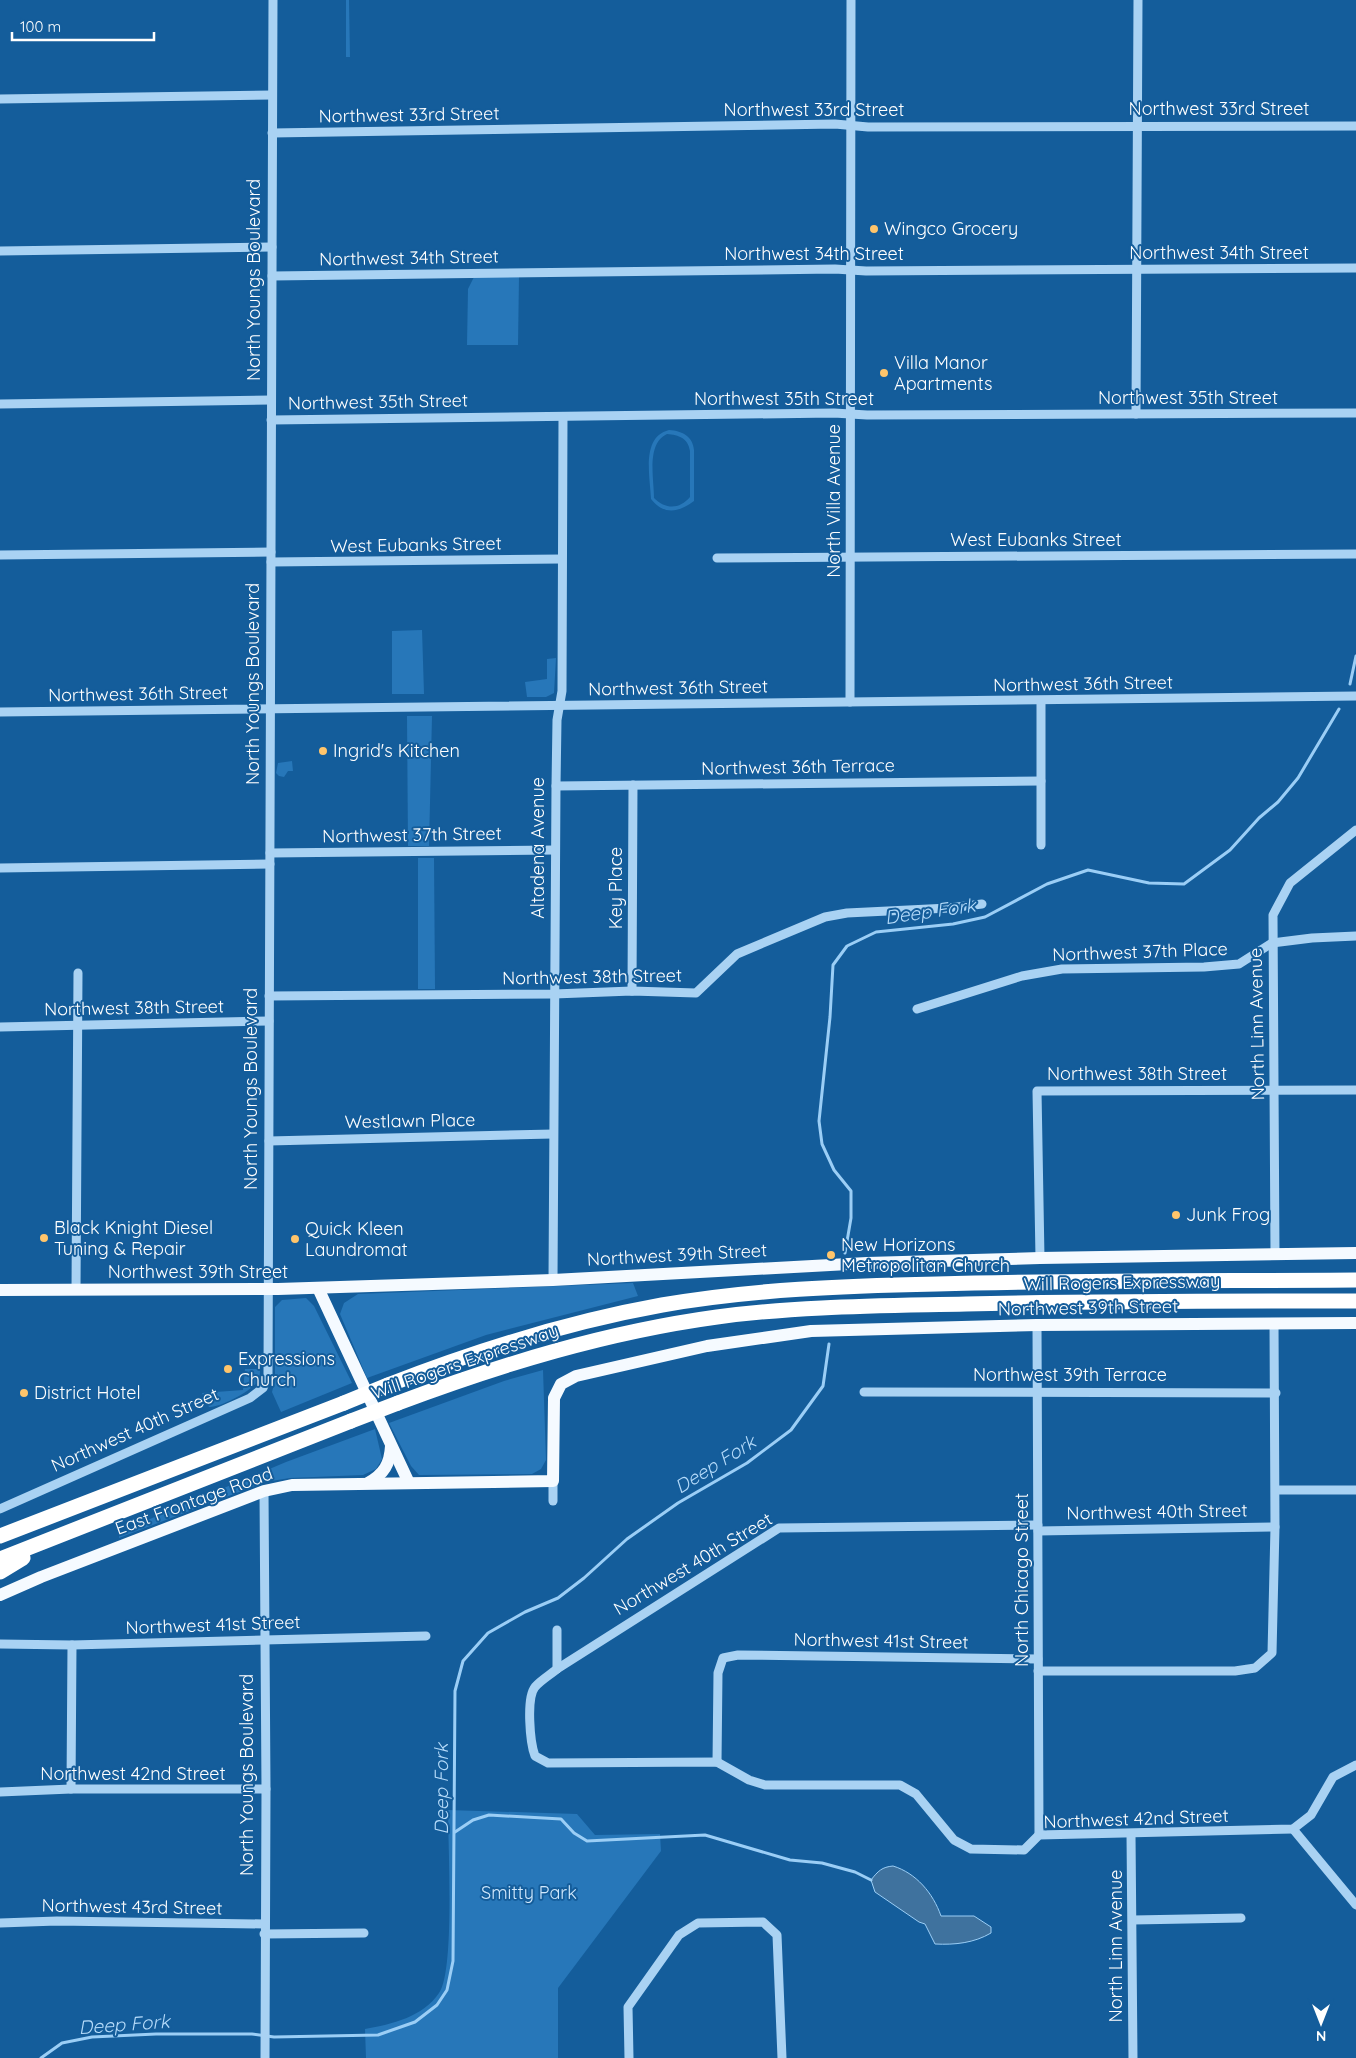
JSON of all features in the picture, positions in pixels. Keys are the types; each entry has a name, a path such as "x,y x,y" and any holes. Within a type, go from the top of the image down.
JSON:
{"highway":[{"name":"Will Rogers Expressway","path":"0,1536 486,1348 554,1328 664,1305 742,1294 820,1288 995,1282 1356,1280"},
{"name":"Will Rogers Expressway","path":"0,1559 398,1403 535,1355 626,1333 719,1317 816,1308 905,1305 1356,1300"},
{"path":"0,1572 68,1531"}],"main road":[{"name":"Northwest 39th Street","path":"0,1290 267,1290 553,1280 867,1263 1356,1253"},
{"path":"318,1288 409,1483 553,1481"},
{"name":"Northwest 39th Street","path":"553,1481 554,1398 558,1388 576,1376 707,1346 754,1338 846,1329 1038,1325 1356,1324"},
{"path":"367,1484 386,1469 390,1460 391,1446"},
{"name":"East Frontage Road","path":"0,1595 41,1576 264,1491 292,1485 409,1483"}],"street":[{"name":"North Youngs Boulevard","path":"268,1369 273,0"},
{"name":"North Villa Avenue","path":"850,702 851,0"},
{"path":"1136,414 1138,0"},
{"path":"0,99 272,95"},
{"name":"Northwest 33rd Street","path":"272,133 851,126 1356,126"},
{"path":"0,252 272,247"},
{"name":"Northwest 34th Street","path":"272,276 850,270 1356,268"},
{"name":"Northwest 35th Street","path":"0,404 271,400"},
{"name":"Northwest 35th Street","path":"271,420 850,414 1356,413"},
{"name":"Altadena Avenue","path":"553,1280 552,1134 555,850 559,706 562,691 562,417"},
{"path":"0,555 271,552"},
{"name":"West Eubanks Street","path":"717,558 1356,554"},
{"name":"West Eubanks Street","path":"271,562 561,559"},
{"name":"Northwest 36th Street","path":"0,712 1356,696"},
{"path":"1041,701 1041,845"},
{"name":"Northwest 36th Terrace","path":"556,786 1041,781"},
{"name":"Key Place","path":"632,991 633,785"},
{"name":"North Linn Avenue","path":"1275,1254 1273,916 1290,883 1356,830"},
{"name":"Northwest 37th Street","path":"270,853 555,850"},
{"path":"0,868 270,864"},
{"name":"Northwest 38th Street","path":"269,996 554,994 632,991 696,992 737,954 825,917 847,913 949,908 982,904"},
{"path":"1272,943 1312,938 1356,936"},
{"name":"Northwest 37th Place","path":"917,1009 1022,976 1062,969 1204,968 1239,964 1272,943"},
{"path":"76,1290 78,973"},
{"name":"Northwest 38th Street","path":"0,1027 269,1021"},
{"name":"Northwest 38th Street","path":"1040,1258 1037,1091 1356,1090"},
{"name":"Westlawn Place","path":"269,1141 552,1134"},
{"path":"1038,1671 1235,1671 1255,1668 1272,1653 1276,1490 1274,1323"},
{"name":"North Chicago Street","path":"1038,1325 1039,1835"},
{"name":"Northwest 40th Street","path":"0,1509 250,1398 263,1388 268,1369"},
{"name":"Northwest 39th Terrace","path":"864,1392 1276,1393"},
{"path":"553,1481 553,1501"},
{"path":"1276,1490 1356,1490"},
{"name":"North Youngs Boulevard","path":"264,1491 265,2058"},
{"name":"Northwest 40th Street","path":"557,1669 779,1528 1275,1527"},
{"path":"557,1669 558,1630"},
{"name":"Northwest 41st Street","path":"0,1644 72,1645 426,1636"},
{"path":"71,1789 72,1645"},
{"name":"Northwest 41st Street","path":"717,1762 718,1673 723,1658 738,1655 1038,1659"},
{"name":"Northwest 42nd Street","path":"557,1669 535,1687 531,1695 530,1744 535,1756 548,1763 717,1762 749,1780 764,1785 900,1785 916,1794 954,1840 971,1849 1024,1850 1039,1835 1293,1829"},
{"path":"1356,1765 1333,1777 1310,1815 1293,1829 1356,1905"},
{"name":"Northwest 42nd Street","path":"0,1792 71,1789 266,1789"},
{"name":"North Linn Avenue","path":"1131,1834 1132,2058"},
{"path":"1132,1920 1241,1918"},
{"name":"Northwest 43rd Street","path":"0,1923 57,1921 264,1924"},
{"path":"629,2058 628,2007 678,1935 698,1923 754,1922 763,1922 778,1935 782,2058"},
{"path":"264,1934 364,1933"}],"green space":[{"path":"346,0 349,0 350,57 346,57"},
{"path":"519,276 518,345 467,345 468,289 474,277"},
{"path":"669,430 679,432 689,438 693,445 694,501 677,510 661,508 651,499 649,459 654,440 660,434","holes":["667,434 679,436 685,440 690,451 690,497 677,506 663,505 654,498 654,453 660,439"]},
{"path":"422,630 424,694 392,694 392,631"},
{"path":"556,658 554,693 546,697 527,697 525,682 547,679 547,659"},
{"path":"407,716 432,716 429,846 408,846"},
{"path":"292,761 293,771 288,771 284,777 276,773 278,763"},
{"path":"418,858 434,858 435,989 418,989"},
{"path":"633,1283 638,1296 486,1335 367,1378 340,1314 344,1303 358,1294"},
{"path":"306,1298 314,1306 352,1383 281,1412 272,1392 275,1380 275,1307 282,1300"},
{"path":"245,1369 260,1369 259,1380 255,1385 228,1402 209,1407 202,1393 243,1390"},
{"path":"543,1370 546,1460 541,1469 532,1474 419,1475 411,1466 389,1423 504,1381"},
{"path":"375,1429 382,1459 376,1469 363,1475 290,1478 265,1482 119,1538 119,1532 286,1462"},
{"name":"Smitty Park","path":"448,1810 577,1814 595,1835 660,1834 661,1851 558,1988 558,2058 366,2058 365,2029 386,2025 416,2014 439,1993 444,1980 449,1934"}],"shaded area":[{"path":"893,1866 909,1874 923,1885 933,1899 941,1916 974,1916 991,1927 991,1933 964,1943 935,1944 925,1924 919,1922 875,1892 871,1880 880,1870"}],"waterway":[{"name":"Deep Fork","path":"1350,684 1356,656"},
{"name":"Deep Fork","path":"845,1253 851,1218 851,1191 834,1170 822,1144 819,1121 830,1017 833,965 847,946 876,932 953,924 985,917 1047,884 1088,870 1149,883 1184,884 1230,850 1259,818 1278,802 1298,778 1339,709"},
{"name":"Deep Fork","path":"41,2058 62,2043 92,2037 156,2034 252,2034 274,2037 378,2035 415,2022 437,2005 447,1990 453,1961 455,1691 463,1661 488,1633 525,1612 558,1598 584,1578 627,1539 678,1503 747,1463 791,1430 823,1386 829,1344"},
{"path":"455,1832 473,1820 489,1815 561,1819 574,1833 587,1841 705,1835 790,1860 822,1863 855,1872 871,1880"}],"place":[{"name":"Wingco Grocery","path":"874,229"},
{"name":"Villa Manor Apartments","path":"884,373"},
{"name":"Ingrid's Kitchen","path":"323,751"},
{"name":"Junk Frog","path":"1176,1215"},
{"name":"Black Knight Diesel Tuning & Repair","path":"44,1238"},
{"name":"Quick Kleen Laundromat","path":"295,1239"},
{"name":"New Horizons Metropolitan Church","path":"831,1255"},
{"name":"Expressions Church","path":"228,1369"},
{"name":"District Hotel","path":"24,1393"}]}
